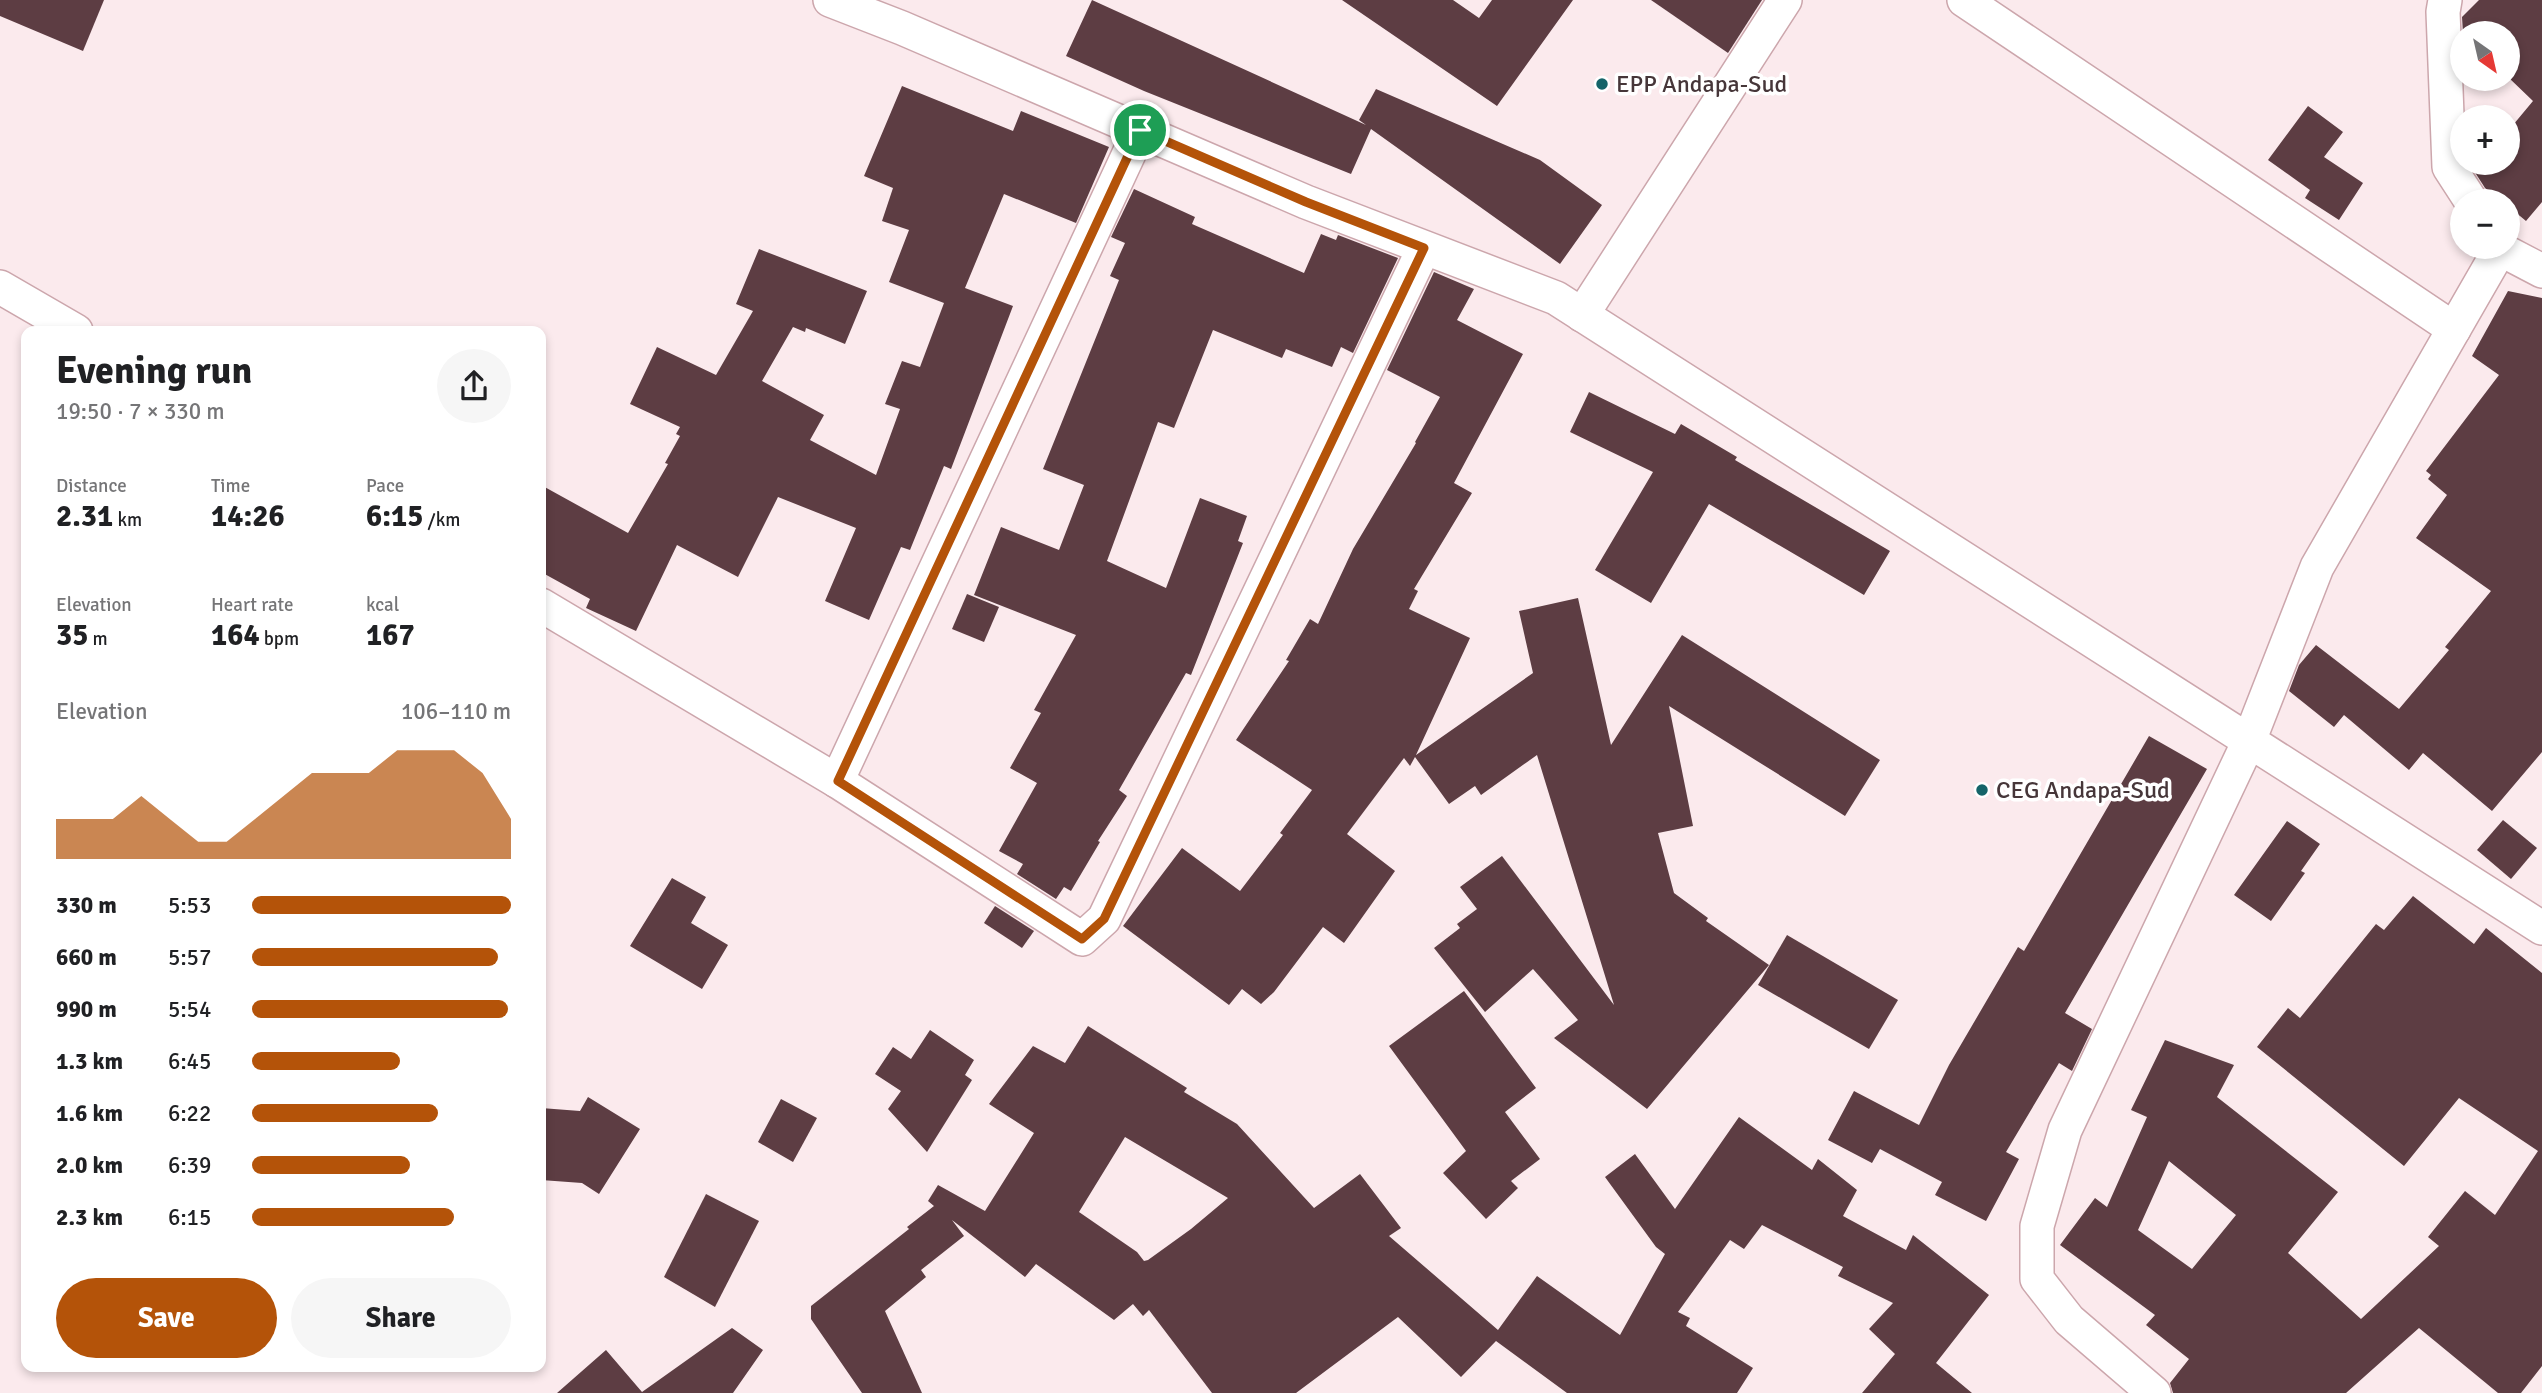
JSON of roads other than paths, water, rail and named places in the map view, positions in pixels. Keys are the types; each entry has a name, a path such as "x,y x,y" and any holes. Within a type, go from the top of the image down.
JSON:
{"street":[{"path":"830,0 902,28 1306,202 1556,298 2542,928"},
{"path":"1581,315 1785,0"},
{"path":"1964,0 2454,329"},
{"path":"2445,0 2443,12 2449,167 2463,189"},
{"path":"838,781 1140,130"},
{"path":"546,608 838,781 1082,939 1104,919 1424,248"},
{"path":"2154,1393 2069,1320 2038,1279 2036,1226 2065,1130 2249,741 2317,567 2494,259"},
{"path":"2520,259 2542,271"},
{"path":"0,287 67,326"}],"place":[{"name":"EPP Andapa-Sud","path":"1602,84"},
{"name":"CEG Andapa-Sud","path":"1982,790"}]}
